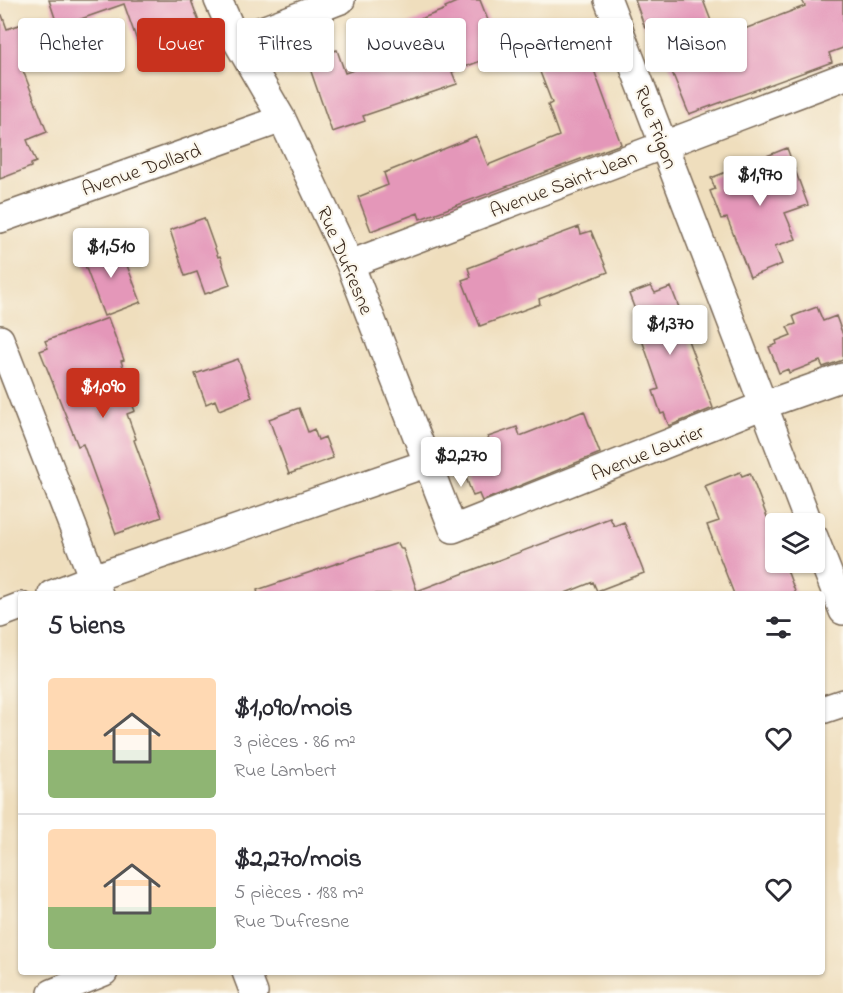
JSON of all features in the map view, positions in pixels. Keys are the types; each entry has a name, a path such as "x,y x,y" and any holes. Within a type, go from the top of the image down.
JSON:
{"street":[{"name":"Rue Dufresne","path":"218,0 236,40 282,119 350,264 453,529"},
{"path":"236,40 342,0"},
{"name":"Rue Frigon","path":"608,0 805,513"},
{"name":"Avenue Saint-Jean","path":"350,264 843,77"},
{"name":"Avenue Dollard","path":"0,219 282,119"},
{"path":"0,339 96,586"},
{"name":"Avenue Laurier","path":"453,529 764,405 843,377"},
{"path":"68,591 96,586 428,463"},
{"path":"825,565 843,611"},
{"path":"0,614 18,607"},
{"path":"825,709 843,703"},
{"path":"52,993 97,975"},
{"path":"247,975 254,993"}],"building":[{"path":"49,0 191,0 198,18 137,18 137,41 124,4 84,18 55,18"},
{"path":"461,0 480,0 487,18 478,18 478,62 466,67 466,18 423,18 446,9 445,7"},
{"path":"635,0 703,0 710,18 645,18 645,28"},
{"path":"802,0 843,0 843,48 829,53 832,62 689,114 672,72 747,72 747,28 805,6"},
{"path":"2,15 7,29 18,25 18,72 24,72 47,132 27,140 36,162 31,164 31,167 0,179 0,16"},
{"path":"337,50 345,73 452,72 457,84 363,116 365,121 332,132 311,72 334,72 334,51"},
{"path":"540,72 595,72 621,144 420,219 418,213 371,231 358,197 388,185 384,173 476,136 488,165 559,136 548,105 552,103"},
{"path":"787,148 808,205 785,213 796,239 775,246 782,264 750,277 727,218 721,219 710,191 715,189 711,178"},
{"path":"204,218 230,285 205,294 197,272 185,276 170,230"},
{"path":"579,227 581,234 591,231 608,272 539,299 540,304 480,326 462,280 471,277 468,268"},
{"path":"108,241 112,250 120,247 141,302 104,316 83,260 90,258 86,249"},
{"path":"651,286 655,293 671,287 713,408 669,426 664,413 661,414 653,391 659,389 641,337 645,336 629,294"},
{"path":"817,307 823,321 836,316 843,335 843,360 823,367 820,361 789,373 788,369 779,373 769,347 777,344 776,341 791,335 787,327 796,324 793,316"},
{"path":"108,318 124,360 121,361 137,405 133,406 135,411 127,414 136,439 134,440 162,517 116,534 83,444 78,446 40,351 48,348 45,341"},
{"path":"238,359 252,397 219,410 215,400 206,404 195,374"},
{"path":"299,408 308,432 314,429 318,440 325,437 333,458 289,474 269,419"},
{"path":"584,411 600,453 482,501 479,494 473,496 457,454 489,442 488,437 517,427 520,436"},
{"path":"740,472 742,476 750,473 766,513 765,573 788,573 795,591 733,591 707,525 719,521 705,486"},
{"path":"610,518 614,526 624,522 644,573 597,591 593,582 570,591 417,591"},
{"path":"398,543 403,549 417,591 257,591"}]}
